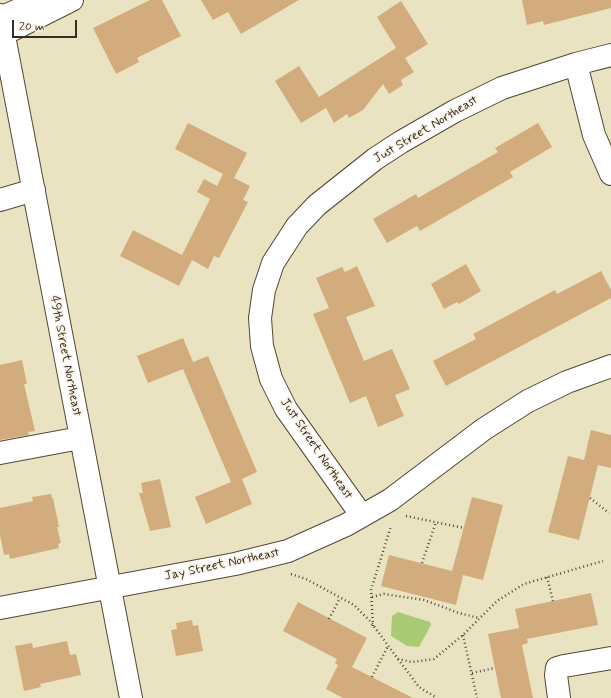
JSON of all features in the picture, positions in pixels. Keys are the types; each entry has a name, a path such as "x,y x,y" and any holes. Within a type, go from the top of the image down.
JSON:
{"street":[{"path":"1,24 42,0"},
{"path":"1,24 72,0"},
{"name":"49th Street Northeast","path":"1,24 131,698"},
{"name":"Just Street Northeast","path":"362,516 286,409 271,379 262,346 260,318 264,290 273,263 292,232 317,205 375,159 401,142 482,97 522,80 576,64 611,56"},
{"path":"576,64 594,135 611,174"},
{"path":"0,200 34,190"},
{"name":"Jay Street Northeast","path":"0,608 110,586 235,564 282,552 309,542 362,516 390,500 484,429 528,401 567,382 611,366"},
{"path":"0,453 80,438"},
{"path":"559,698 556,675 557,668 611,658"}],"path":[{"path":"590,498 609,514"},
{"path":"406,516 464,528"},
{"path":"422,563 436,522"},
{"path":"373,626 371,590 391,525"},
{"path":"398,659 412,662 434,659 508,594 524,584 603,561"},
{"path":"288,572 306,579 354,605 373,626 419,687 437,698"},
{"path":"547,577 552,601"},
{"path":"372,597 384,594 416,599 480,618"},
{"path":"329,618 340,598"},
{"path":"463,635 477,698"},
{"path":"372,677 388,646"},
{"path":"472,673 495,668"}],"green space":[{"path":"398,612 430,622 431,625 419,647 407,646 391,636 392,616"}],"building":[{"path":"150,0 162,0 181,36 137,58 139,62 116,74 93,28"},
{"path":"201,0 299,0 241,34 228,12 213,20"},
{"path":"522,0 611,0 611,8 544,25 543,21 527,25"},
{"path":"401,1 428,44 405,58 414,72 401,80 403,85 389,94 383,84 363,110 349,118 347,114 334,123 326,108 301,123 275,81 299,66 319,97 396,48 377,17"},
{"path":"188,123 247,153 234,178 250,186 243,200 248,202 219,258 214,256 208,269 192,260 179,286 120,256 133,230 182,255 210,199 197,192 204,179 217,186 223,174 175,149"},
{"path":"538,123 552,147 510,172 513,177 420,231 417,226 387,243 373,219 416,194 418,198 498,152 495,148"},
{"path":"466,264 481,291 459,304 457,302 444,309 431,284"},
{"path":"357,266 375,306 346,317 364,361 392,349 410,389 395,395 404,416 378,427 366,396 350,403 313,314 329,308 316,278 342,267 345,272"},
{"path":"601,271 611,290 611,298 446,386 433,361 476,339 473,334 555,290 557,294"},
{"path":"183,338 193,362 208,356 257,472 242,479 252,504 206,524 195,497 231,482 183,369 148,383 137,356"},
{"path":"22,360 27,384 24,384 35,431 28,432 29,435 0,440 0,365"},
{"path":"591,430 611,435 611,468 598,465 579,540 548,532 568,456 584,460"},
{"path":"160,479 171,527 150,531 139,493 143,493 141,483"},
{"path":"51,494 59,527 57,527 61,543 58,544 59,548 10,559 9,554 4,555 0,535 0,508 33,501 32,497"},
{"path":"472,497 503,505 483,580 463,575 456,605 381,586 389,555 452,571"},
{"path":"591,593 598,625 527,639 528,643 522,645 533,698 501,698 488,634 519,628 515,609"},
{"path":"298,602 367,638 352,667 413,698 343,698 326,689 338,665 335,663 337,659 283,631"},
{"path":"192,620 193,626 198,625 203,651 176,656 171,630 177,629 176,623"},
{"path":"67,641 70,655 76,654 81,675 40,684 41,687 24,691 15,646 32,643 33,648"}]}
